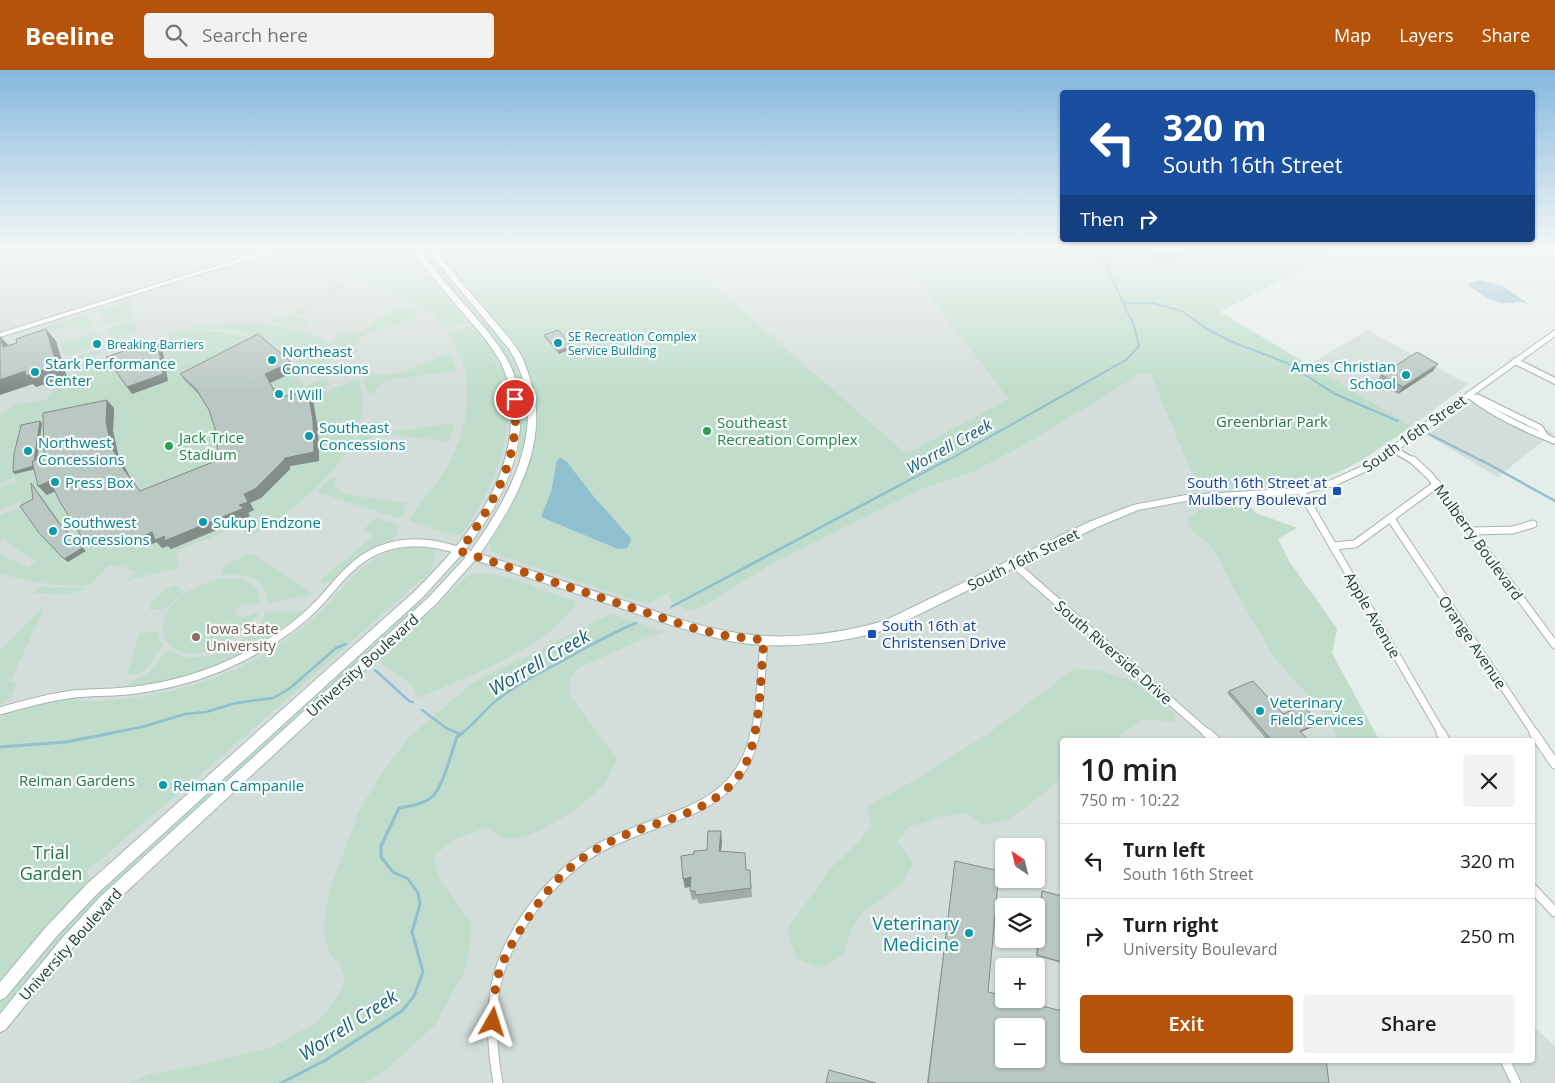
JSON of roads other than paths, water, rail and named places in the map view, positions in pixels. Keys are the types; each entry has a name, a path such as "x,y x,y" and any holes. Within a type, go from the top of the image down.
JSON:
{"main road":[{"name":"University Boulevard","path":"0,993 51,932 92,889 419,594 460,551 487,512 509,463 514,441 515,399 512,381 501,356 452,295"},
{"name":"University Boulevard","path":"0,1025 68,942 106,900 433,600 474,556 490,532 518,484 530,441 532,415 526,378 513,349 468,295"},
{"name":"South 16th Street","path":"460,551 693,628 727,636 764,640 822,640 855,634 887,625 1092,525 1136,507 1186,498 1301,491 1331,484 1353,475 1393,449 1555,332"}],"street":[{"path":"0,335 127,295"},
{"path":"1515,360 1555,381"},
{"path":"1469,395 1490,409 1555,442"},
{"name":"Mulberry Boulevard","path":"1393,449 1416,462 1437,484 1554,641"},
{"path":"1333,546 1356,544 1437,484"},
{"name":"Apple Avenue","path":"1301,491 1444,738"},
{"name":"Orange Avenue","path":"1391,519 1555,764"},
{"path":"1472,531 1529,527 1533,524"},
{"path":"0,710 51,697 152,688 201,675 244,656 288,629 312,610 354,565 373,552 392,544 414,540 440,543 460,551"},
{"name":"South Riverside Drive","path":"1014,564 1213,738"},
{"path":"498,1083 492,1037 494,1007 500,970 516,936 550,886 574,864 592,851 626,835 698,808 715,798 730,784 743,768 752,748 756,727 764,640"},
{"path":"1535,891 1555,912"},
{"path":"1506,1063 1516,1083"}],"water":[{"path":"1482,295 1516,295 1530,305 1520,302 1501,303"},
{"path":"561,458 567,462 594,497 630,537 631,541 627,548 618,549 541,517 551,492 557,460"}],"waterway":[{"name":"Worrell Creek","path":"945,462 1126,360 1139,346 1134,326 1120,295"},
{"path":"1124,303 1152,303 1182,311 1207,329 1230,341 1287,363 1335,394 1398,421"},
{"path":"1429,434 1484,462"},
{"name":"Worrell Creek","path":"671,607 947,460"},
{"path":"1481,460 1555,501"},
{"name":"Worrell Creek","path":"461,734 492,704 513,689 599,640 636,623"},
{"path":"106,734 142,727 185,714 206,712 236,703 273,698 289,689 336,648 346,644"},
{"path":"375,670 409,701 413,702"},
{"path":"422,710 446,728 460,734 458,733"},
{"path":"0,747 66,742 112,733"},
{"name":"Worrell Creek","path":"281,1083 324,1061 402,1011 414,996 423,972 412,932 420,904 418,893 408,879 393,872 381,857 381,846 399,808 426,801 437,791 457,737 463,733"}],"place":[{"name":"SE Recreation Complex Service Building","path":"558,343"},
{"name":"Breaking Barriers","path":"97,344"},
{"name":"Northeast Concessions","path":"272,360"},
{"name":"Stark Performance Center","path":"35,372"},
{"name":"Ames Christian School","path":"1406,375"},
{"name":"I Will","path":"279,394"},
{"name":"Southeast Recreation Complex","path":"707,431"},
{"name":"Southeast Concessions","path":"309,436"},
{"name":"Jack Trice Stadium","path":"169,446"},
{"name":"Northwest Concessions","path":"28,451"},
{"name":"Press Box","path":"55,482"},
{"name":"South 16th Street at Mulberry Boulevard","path":"1337,491"},
{"name":"Sukup Endzone","path":"203,522"},
{"name":"Southwest Concessions","path":"53,531"},
{"name":"South 16th at Christensen Drive","path":"872,634"},
{"name":"Iowa State University","path":"196,637"},
{"name":"Veterinary Field Services","path":"1260,711"},
{"name":"Reiman Campanile","path":"163,785"},
{"name":"Veterinary Medicine","path":"969,933"}],"park label":[{"name":"Greenbriar Park","path":"1272,421"},
{"name":"Reiman Gardens","path":"77,780"},
{"name":"Trial Garden","path":"51,862"}]}
